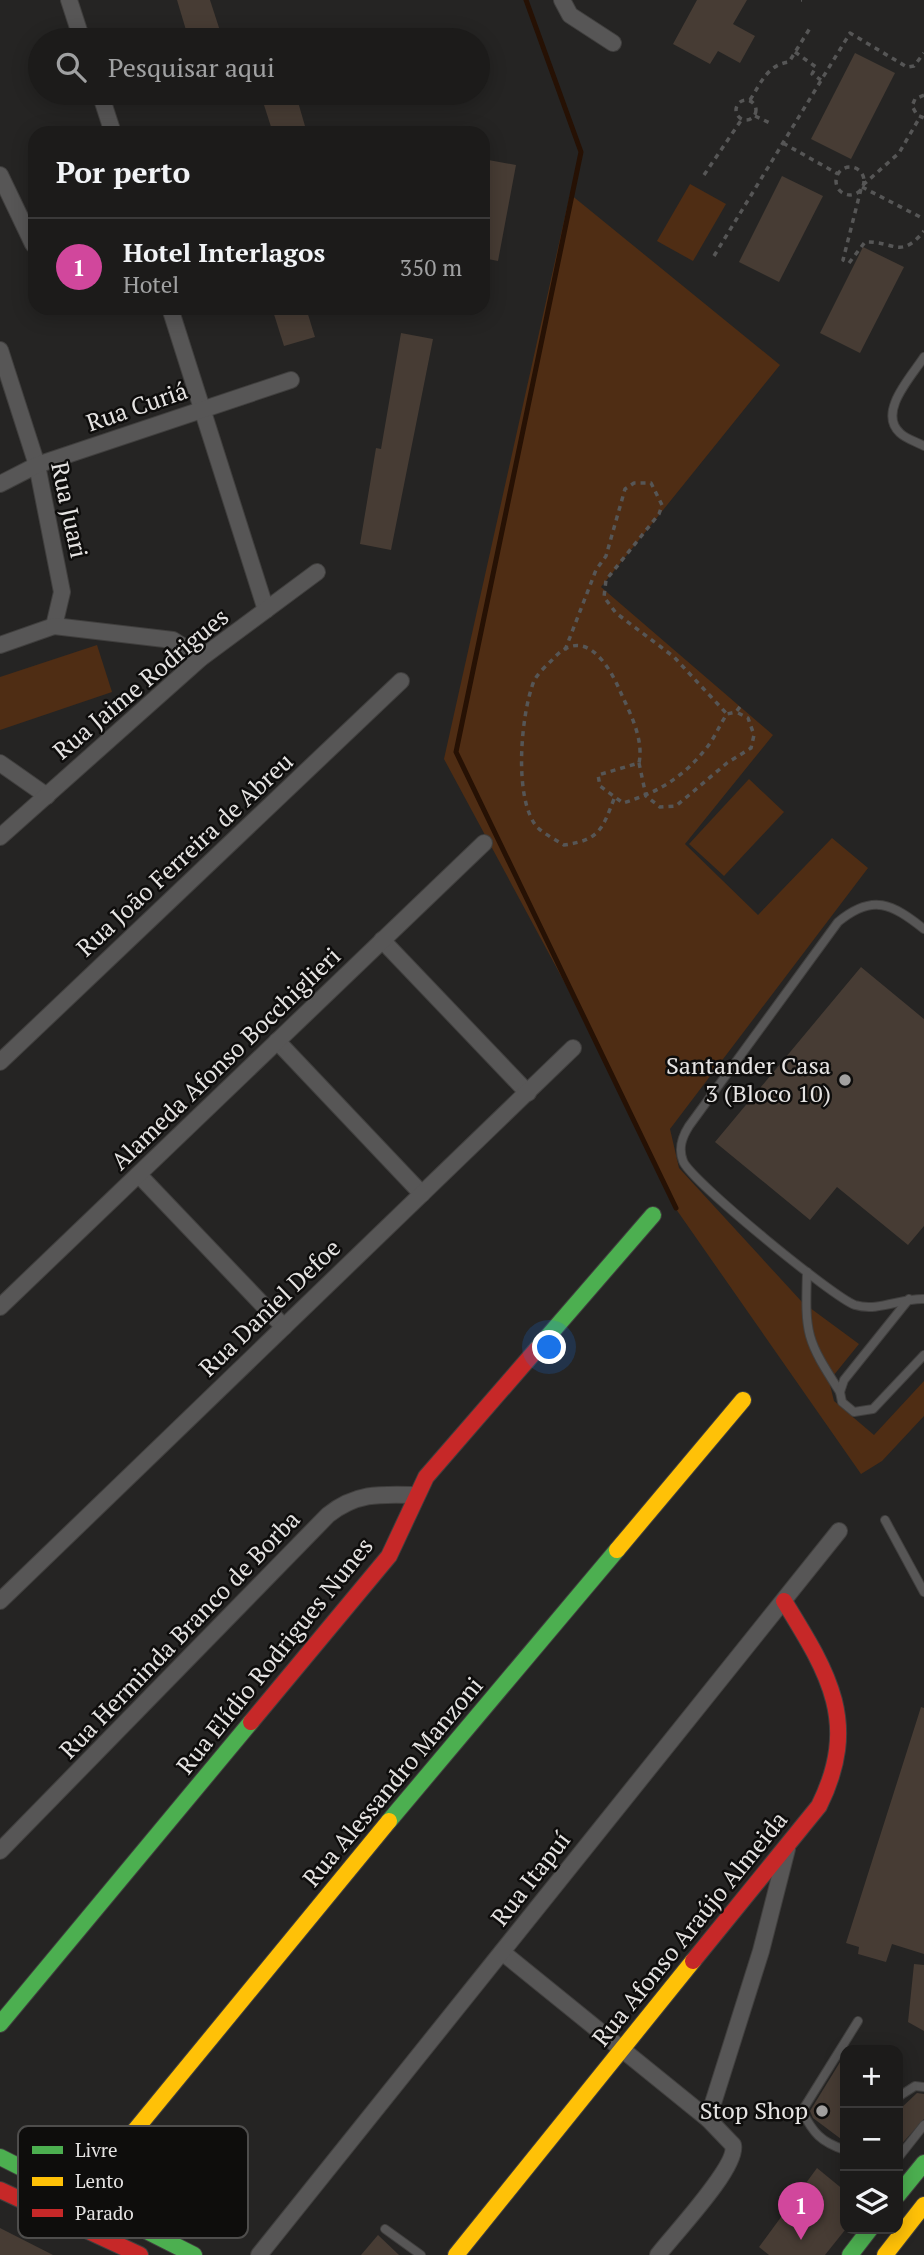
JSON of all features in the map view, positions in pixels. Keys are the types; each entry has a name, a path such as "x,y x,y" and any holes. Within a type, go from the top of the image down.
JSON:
{"street":[{"path":"69,0 78,28"},
{"path":"562,0 570,15 613,43"},
{"path":"104,105 111,126"},
{"path":"0,175 28,234"},
{"path":"172,315 266,610"},
{"name":"Rua Juari","path":"0,350 37,465 62,592 54,626"},
{"name":"Rua Curiá","path":"0,484 37,465 291,380"},
{"name":"Rua Jaime Rodrigues","path":"0,837 201,658 317,572"},
{"path":"0,645 54,626 173,640 201,658"},
{"name":"Rua João Ferreira de Abreu","path":"0,1062 401,681"},
{"path":"0,763 47,796"},
{"name":"Alameda Afonso Bocchiglieri","path":"0,1307 484,843"},
{"path":"382,940 528,1093"},
{"path":"277,1041 422,1194"},
{"name":"Rua Daniel Defoe","path":"0,1601 573,1048"},
{"path":"139,1175 284,1327"},
{"name":"Rua Elídio Rodrigues Nunes","path":"0,2024 389,1556 403,1528 414,1495 653,1216"},
{"name":"Rua Alessandro Manzoni","path":"138,2126 360,1856 743,1400"},
{"name":"Rua Herminda Branco de Borba","path":"0,1852 328,1515 349,1500 362,1496 414,1495"},
{"name":"Rua Itapuí","path":"259,2255 839,1531"},
{"name":"Rua Afonso Araújo Almeida","path":"457,2255 819,1806 833,1784 840,1762 840,1733 835,1701 825,1668 784,1601"},
{"path":"708,2119 761,1951 789,1840"},
{"path":"502,1952 708,2119 735,2148 734,2157 723,2174 657,2255"},
{"path":"0,2157 18,2166"},
{"path":"903,2189 924,2163"},
{"path":"0,2190 18,2199"},
{"path":"885,2255 924,2205"},
{"path":"850,2255 866,2234"},
{"path":"99,2238 130,2253"},
{"path":"161,2238 194,2255"}],"lane":[{"path":"924,357 891,409 892,421 900,433 924,446"},
{"path":"924,929 898,908 883,904 865,905 838,922 682,1137 680,1149 684,1165 752,1227 841,1299 859,1306 878,1307 909,1299 924,1299"},
{"path":"807,1272 806,1331 817,1356 840,1392 842,1402 848,1408 862,1413 873,1409 924,1356"},
{"path":"840,1392 844,1380 909,1299"},
{"path":"885,1520 924,1592"},
{"path":"840,2148 825,2143 813,2133 802,2111 858,2021"},
{"path":"903,2094 915,2086 924,2087"},
{"path":"903,2152 924,2125"},
{"path":"385,2229 421,2255"}],"path":[{"path":"750,100 770,69 777,64 789,62 810,28"},
{"path":"715,256 850,33 907,67 914,66 924,54"},
{"path":"795,52 816,67 812,74 821,80"},
{"path":"924,95 915,99 912,106 922,118 899,153 862,187 849,194 841,191 836,183 838,174 845,168 854,167 863,176 862,187 853,229 843,251 844,260 849,263 865,242 877,242 896,249 907,248 924,230"},
{"path":"750,100 756,108 754,116"},
{"path":"742,120 735,113 736,106 740,101 750,100"},
{"path":"704,175 742,120 754,116 772,124"},
{"path":"783,143 838,174"},
{"path":"862,187 924,219"},
{"path":"565,650 596,570 606,556 625,489 634,482 651,483 662,505 659,514 606,579 604,597 616,613 674,657 727,714"},
{"path":"614,799 602,830 584,842 564,845 537,827 523,789 521,738 535,679 558,653 575,646 591,649 609,664 634,723 641,751 639,763 646,796 660,807 676,806 727,763 751,748 754,735 748,718 736,712 727,714 713,733 710,744 673,781 646,796 623,803 614,799 600,786 598,775 639,763"},
{"path":"736,712 742,704"}],"shaded area":[{"path":"690,184 726,204 693,261 657,241"},
{"path":"570,194 780,365 601,587 773,735 685,844 758,915 832,838 868,868 670,1129 679,1168 802,1302 859,1344 829,1381 834,1401 874,1435 924,1381 924,1416 882,1461 861,1474 676,1209 567,987 444,759"},
{"path":"97,645 112,692 0,730 0,677"},
{"path":"749,779 784,812 724,876 689,844"}],"building":[{"path":"177,0 210,0 219,28 185,28"},
{"path":"697,0 747,0 733,24 755,36 740,63 718,51 710,64 673,44"},
{"path":"855,53 895,73 851,159 811,139"},
{"path":"264,105 299,105 305,126 271,126"},
{"path":"490,160 516,165 498,261 490,259"},
{"path":"782,176 823,196 779,282 739,262"},
{"path":"863,247 904,267 860,353 820,333"},
{"path":"274,315 308,315 315,337 284,346"},
{"path":"401,333 433,339 391,550 360,544 376,448 381,449"},
{"name":"Santander Casa 3 (Bloco 10)","path":"861,967 924,1019 924,1226 908,1245 837,1187 810,1220 715,1142"},
{"path":"921,1707 924,1708 924,1954 892,1944 886,1962 858,1954 859,1947 846,1943"},
{"path":"914,1964 924,1965 924,2031 908,2022"},
{"path":"840,2062 840,2138 813,2118 810,2111"},
{"path":"917,2093 924,2094 924,2119 903,2142 903,2108"},
{"path":"817,2168 840,2187 842,2234 825,2255 769,2255 759,2247"},
{"path":"0,2228 53,2255 0,2255"},
{"path":"378,2235 399,2255 361,2255"}],"waterway":[{"path":"526,0 581,152 456,752 676,1208"}],"traffic: fast":[{"path":"537,1349 653,1215"},
{"path":"389,1821 617,1550"},
{"path":"0,2024 251,1722"},
{"path":"0,2157 18,2166"},
{"path":"903,2189 924,2163"},
{"path":"850,2255 866,2234"},
{"path":"160,2238 194,2255"}],"traffic: slow":[{"path":"617,1550 743,1400"},
{"path":"138,2126 389,1821"},
{"path":"456,2255 693,1961"},
{"path":"885,2255 924,2205"}],"traffic: jam":[{"path":"251,1722 389,1556 426,1477 537,1349"},
{"path":"693,1961 819,1806 831,1776 837,1749 838,1724 834,1700 814,1652 784,1601"},
{"path":"0,2190 18,2198"},
{"path":"103,2238 140,2255"}],"place":[{"name":"Santander Casa 3 (Bloco 10)","path":"845,1080"},
{"name":"Stop Shop","path":"822,2111"},
{"name":"Hotel Interlagos","path":"801,2240"}]}
